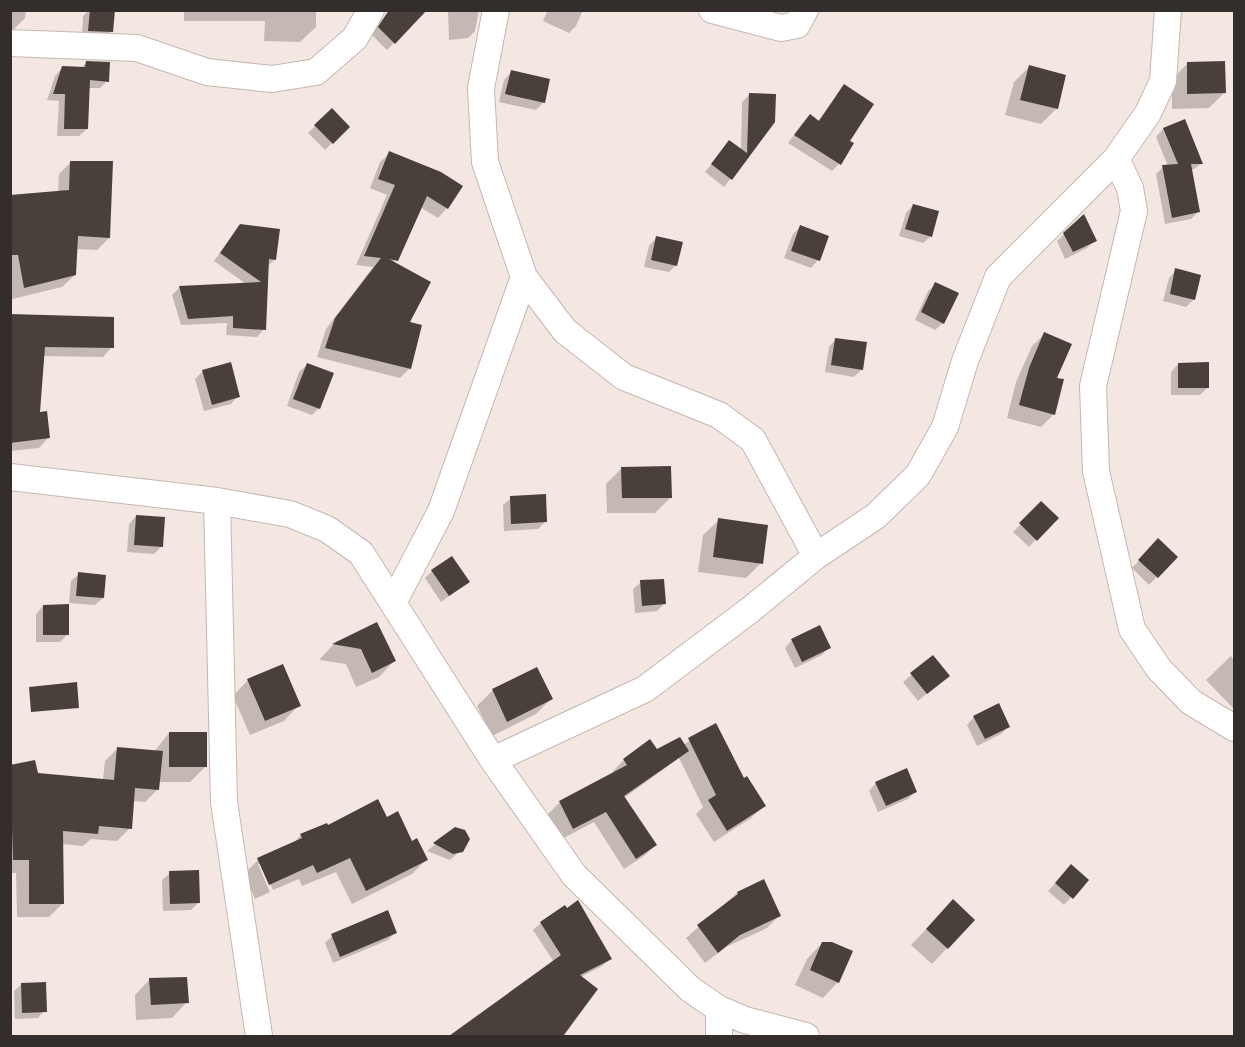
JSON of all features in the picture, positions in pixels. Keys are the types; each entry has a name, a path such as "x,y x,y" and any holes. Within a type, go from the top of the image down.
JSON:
{"street":[{"path":"10,43 137,48 207,72 272,79 316,72 355,38 371,10"},
{"path":"496,10 481,88 485,162 524,277 565,331 624,377 719,415 753,440 816,556"},
{"path":"712,10 781,28 797,25 805,10"},
{"path":"493,760 645,689 750,610 816,556 876,516 918,475 945,427 965,361 998,277 1116,159 1148,113 1162,81 1168,10"},
{"path":"1116,159 1130,188 1134,211 1093,386 1096,471 1132,629 1159,669 1191,702 1234,728"},
{"path":"393,603 441,511 524,277"},
{"path":"10,477 217,501 290,514 327,529 361,553 493,760 574,875 690,989 720,1009 745,1020 806,1036"},
{"path":"217,501 224,802 259,1036"},
{"path":"719,1036 720,1009"}],"building":[{"path":"90,10 115,10 113,32 88,31"},
{"path":"389,10 427,10 395,44 378,27"},
{"path":"86,61 110,62 109,82 90,80 88,129 64,129 65,94 53,94 62,66 85,67"},
{"path":"1225,61 1226,93 1187,94 1187,62"},
{"path":"1029,65 1066,75 1058,109 1020,100"},
{"path":"511,70 550,79 545,103 505,94"},
{"path":"844,84 874,104 850,141 854,143 841,165 794,135 810,114 819,121"},
{"path":"749,93 776,94 775,122 732,180 711,164 729,140 747,153"},
{"path":"332,108 350,127 333,144 314,125"},
{"path":"1185,119 1203,164 1191,164 1200,212 1172,218 1162,165 1178,164 1163,128"},
{"path":"389,151 441,172 463,186 448,209 427,196 398,261 389,259 431,282 410,322 422,325 411,369 325,348 335,318 381,258 364,256 395,185 378,179"},
{"path":"70,161 113,161 110,238 78,236 76,275 24,288 18,255 12,255 10,195 69,190"},
{"path":"913,204 939,211 932,237 905,229"},
{"path":"1084,214 1097,241 1073,252 1063,233"},
{"path":"240,224 280,229 276,260 269,259 266,330 233,328 233,316 188,319 179,286 261,282 220,253"},
{"path":"800,225 829,236 820,261 791,251"},
{"path":"656,236 683,242 677,266 651,260"},
{"path":"1175,268 1201,275 1195,300 1170,294"},
{"path":"935,282 959,293 944,324 921,312"},
{"path":"10,314 114,317 114,348 45,347 40,412 47,411 50,438 10,443"},
{"path":"1044,332 1072,344 1057,378 1064,379 1055,415 1019,405 1029,368"},
{"path":"835,338 867,342 863,370 831,365"},
{"path":"231,362 240,397 212,405 202,370"},
{"path":"1209,362 1209,388 1178,388 1178,363"},
{"path":"307,363 334,373 320,409 293,399"},
{"path":"671,466 672,498 622,498 621,467"},
{"path":"546,494 547,522 511,524 510,496"},
{"path":"1041,501 1059,518 1037,541 1019,523"},
{"path":"136,515 165,517 163,547 134,545"},
{"path":"718,518 768,525 763,564 713,557"},
{"path":"1158,538 1178,557 1158,578 1138,560"},
{"path":"452,556 470,582 449,596 431,570"},
{"path":"78,572 106,575 104,598 76,596"},
{"path":"664,579 666,604 642,606 640,580"},
{"path":"69,604 69,635 43,635 43,605"},
{"path":"377,622 396,661 372,673 361,649 332,644"},
{"path":"820,625 831,648 802,662 791,639"},
{"path":"933,655 950,676 927,694 910,673"},
{"path":"283,664 301,706 265,721 247,679"},
{"path":"537,667 553,699 507,722 492,689"},
{"path":"77,682 79,708 31,712 29,687"},
{"path":"999,703 1010,727 985,739 973,716"},
{"path":"716,723 744,778 747,776 766,806 727,831 708,800 716,795 688,738"},
{"path":"169,732 207,732 207,767 169,767"},
{"path":"680,737 689,751 624,796 657,845 636,859 606,812 573,829 559,801 627,765 623,759 650,739 657,749"},
{"path":"117,747 163,751 159,790 135,788 132,829 99,826 98,834 63,831 64,904 29,904 29,860 13,860 10,765 35,760 38,773 114,780"},
{"path":"907,768 917,792 886,806 875,782"},
{"path":"378,799 387,817 398,811 412,841 417,838 428,860 366,891 350,858 317,873 313,865 269,885 257,858 302,838 300,834 327,823 328,825"},
{"path":"455,827 465,830 470,839 463,852 453,854 433,843"},
{"path":"1071,864 1089,880 1073,899 1055,883"},
{"path":"199,870 200,903 170,904 169,871"},
{"path":"764,879 781,916 740,935 718,953 697,925 738,894 737,892"},
{"path":"953,899 975,920 948,949 926,929"},
{"path":"578,900 612,959 580,975 598,989 563,1036 449,1036 561,955 540,922 565,905 567,908"},
{"path":"388,910 397,933 340,957 331,934"},
{"path":"822,942 832,942 853,951 839,983 810,970"},
{"path":"187,977 189,1003 151,1005 149,978"},
{"path":"46,982 47,1012 22,1013 21,983"}]}
